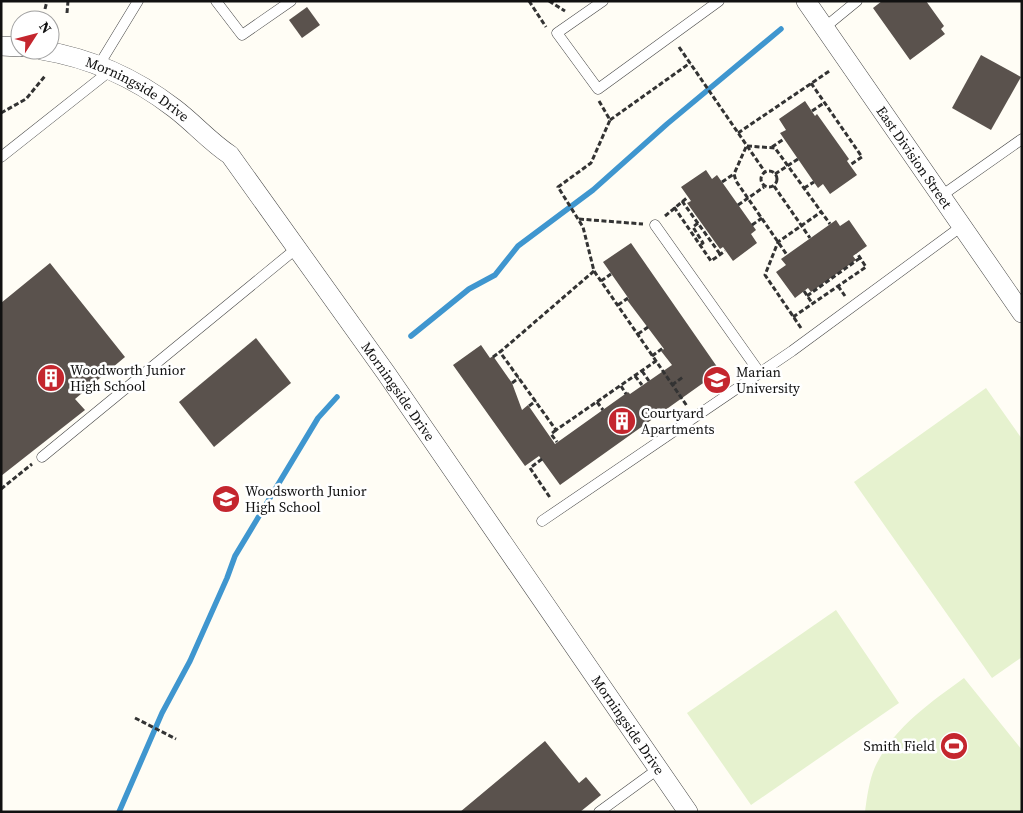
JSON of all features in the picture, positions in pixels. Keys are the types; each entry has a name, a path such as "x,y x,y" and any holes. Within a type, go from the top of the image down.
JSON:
{"street":[{"name":"East Division Street","path":"806,1 1021,311"},
{"name":"Morningside Drive","path":"60,55 105,68 158,96 186,118 211,143 230,156 505,544 688,812"}],"lane":[{"path":"1,157 105,68 138,1"},
{"path":"216,1 242,35 291,1"},
{"path":"603,1 557,33 598,88 720,1"},
{"path":"824,28 857,1"},
{"path":"941,196 1022,139"},
{"path":"655,225 760,373"},
{"path":"542,521 760,373 962,226"},
{"path":"42,456 297,248"},
{"path":"605,810 658,769"}],"path":[{"path":"45,9 47,1"},
{"path":"67,13 68,1"},
{"path":"529,1 548,29 557,33"},
{"path":"671,36 764,172"},
{"path":"738,133 846,59"},
{"path":"690,63 610,120 591,163 558,187 583,227 594,270 695,418"},
{"path":"1,113 26,99 45,76"},
{"path":"810,83 862,157 850,165"},
{"path":"598,88 599,100 610,120"},
{"path":"812,111 824,103"},
{"path":"772,148 784,139"},
{"path":"746,146 775,148 830,224"},
{"path":"722,182 734,174 746,146"},
{"path":"775,174 798,159"},
{"path":"764,172 768,170 775,174 778,179 774,186"},
{"path":"764,172 760,181 764,187"},
{"path":"734,174 736,181 787,255"},
{"path":"804,188 814,182"},
{"path":"738,205 764,187 774,186"},
{"path":"774,186 810,238"},
{"path":"578,219 655,225 674,206 688,197"},
{"path":"682,201 720,254"},
{"path":"674,206 711,261 725,251"},
{"path":"808,339 765,275 778,242 821,212"},
{"path":"752,225 762,218"},
{"path":"698,223 693,227 703,243 700,245"},
{"path":"793,317 866,267 857,253"},
{"path":"807,296 860,258"},
{"path":"493,357 594,270"},
{"path":"601,281 611,274"},
{"path":"804,292 812,303"},
{"path":"618,305 628,298"},
{"path":"638,334 648,327"},
{"path":"652,356 663,348"},
{"path":"500,352 556,430"},
{"path":"557,442 551,434 656,361"},
{"path":"642,371 649,381"},
{"path":"635,376 642,386"},
{"path":"672,385 683,377"},
{"path":"512,383 519,378"},
{"path":"620,386 626,394"},
{"path":"528,406 536,401"},
{"path":"597,402 603,410"},
{"path":"1,489 42,456"},
{"path":"542,459 530,468 558,510"},
{"path":"135,718 176,739"}],"green space":[{"path":"986,388 1022,439 1022,657 992,678 854,482"},
{"path":"836,610 899,703 751,805 687,713"},
{"name":"Smith Field","path":"964,678 1022,750 1022,812 865,812 873,772 892,740 914,717"}],"building":[{"path":"882,1 926,1 944,26 941,29 945,34 910,60 873,8"},
{"path":"307,7 320,25 302,38 289,20"},
{"path":"981,55 1021,77 991,130 952,108"},
{"path":"805,101 815,116 817,114 849,159 847,161 857,175 830,194 823,184 818,188 780,133 786,130 779,119"},
{"path":"706,170 712,179 717,175 756,230 751,234 757,243 733,261 723,247 720,249 687,203 691,201 681,187"},
{"path":"836,220 840,226 849,220 867,246 853,256 856,260 811,292 808,288 795,298 776,272 786,265 781,259"},
{"name":"Courtyard Apartments","path":"631,243 720,371 560,485 539,456 525,466 453,365 481,345 490,358 493,356 512,383 522,410 528,405 555,444 628,392 630,394 672,365 661,351 664,349 627,300 629,299 603,262"},
{"name":"Woodworth Junior High School","path":"50,263 125,357 75,399 85,410 1,476 1,303"},
{"path":"256,338 291,383 214,447 179,402"},
{"path":"545,741 579,783 586,777 601,795 580,812 460,812"}],"waterway":[{"path":"411,336 469,289 495,275 518,246 593,190 667,124 781,29"},
{"path":"119,812 162,713 190,661 235,556 318,418 337,397"}],"place":[{"name":"Woodworth Junior High School","path":"51,378"},
{"name":"Marian University","path":"717,380"},
{"name":"Courtyard Apartments","path":"622,421"},
{"name":"Woodsworth Junior High School","path":"226,499"},
{"name":"Smith Field","path":"954,746"}]}
